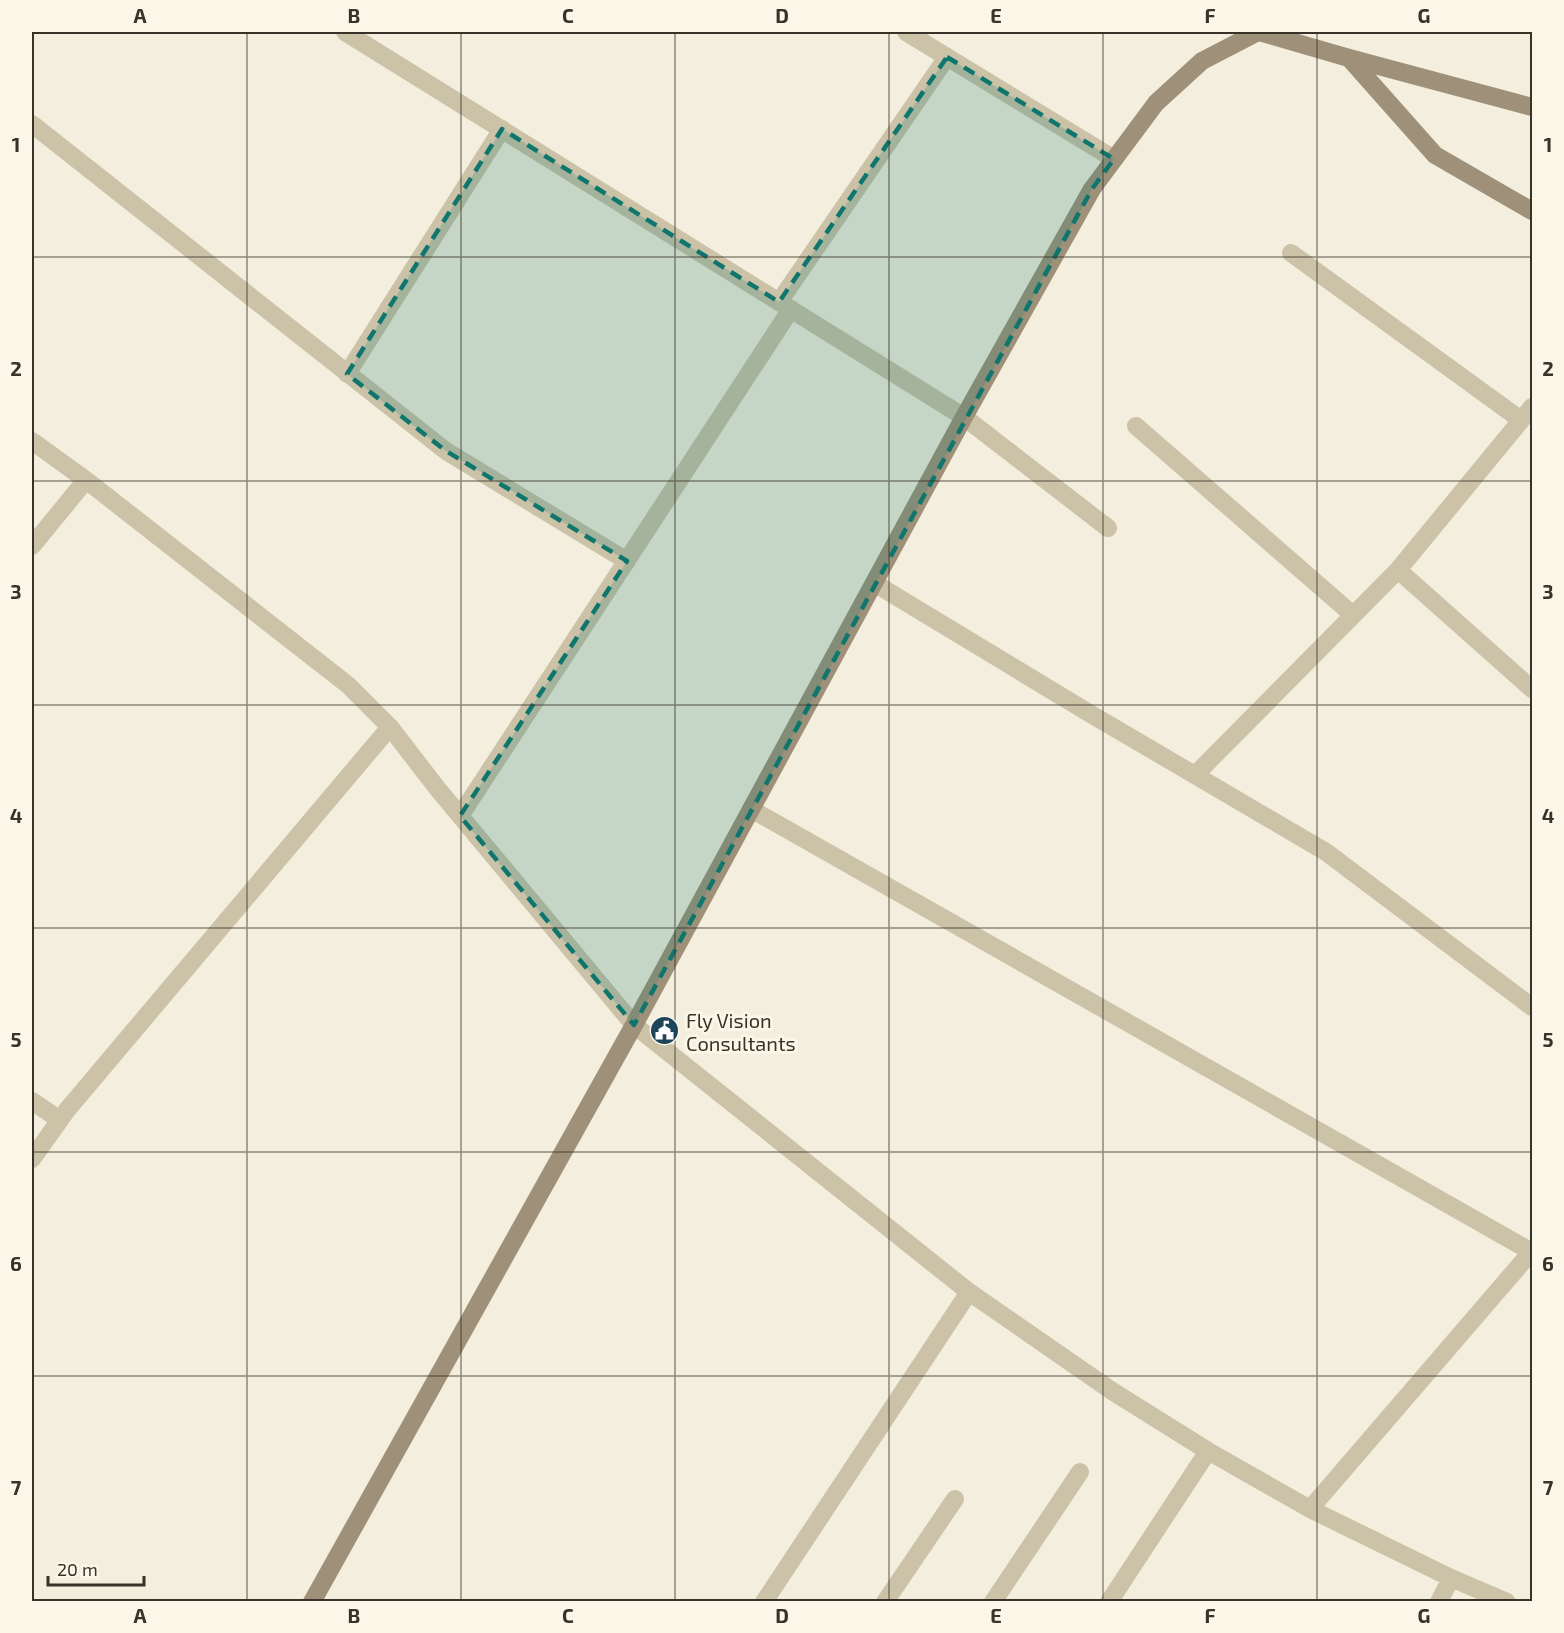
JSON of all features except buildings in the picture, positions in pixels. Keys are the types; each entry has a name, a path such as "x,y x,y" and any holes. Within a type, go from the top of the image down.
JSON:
{"main road":[{"path":"312,1602 634,1025 964,417 1092,189 1156,103 1202,61 1258,32 1533,107"},
{"path":"1349,58 1435,154 1533,211"}],"street":[{"path":"345,32 964,417 1108,528"},
{"path":"906,32 1114,159"},
{"path":"460,816 627,561 785,305 947,57"},
{"path":"32,124 446,452 627,561"},
{"path":"347,374 502,129"},
{"path":"1195,775 1398,570 1527,413 1291,253"},
{"path":"1136,426 1353,615"},
{"path":"32,441 86,480 348,685 390,727 460,816 634,1025 969,1292 1112,1391 1208,1451 1310,1509 1451,1578 1507,1602"},
{"path":"32,546 86,480"},
{"path":"1398,570 1533,689"},
{"path":"874,583 1326,852 1533,1007"},
{"path":"32,1160 60,1120 390,727"},
{"path":"751,809 1532,1252 1310,1509"},
{"path":"32,1101 60,1120"},
{"path":"764,1602 969,1292"},
{"path":"1109,1602 1208,1451"},
{"path":"993,1602 1080,1472"},
{"path":"885,1602 955,1499"},
{"path":"1438,1602 1451,1578"}],"highlighted area":[{"path":"947,57 1114,159 1092,189 634,1025 460,816 627,561 446,451 347,374 502,129 779,302"}],"place":[{"name":"Fly Vision Consultants","path":"665,1031"}]}
